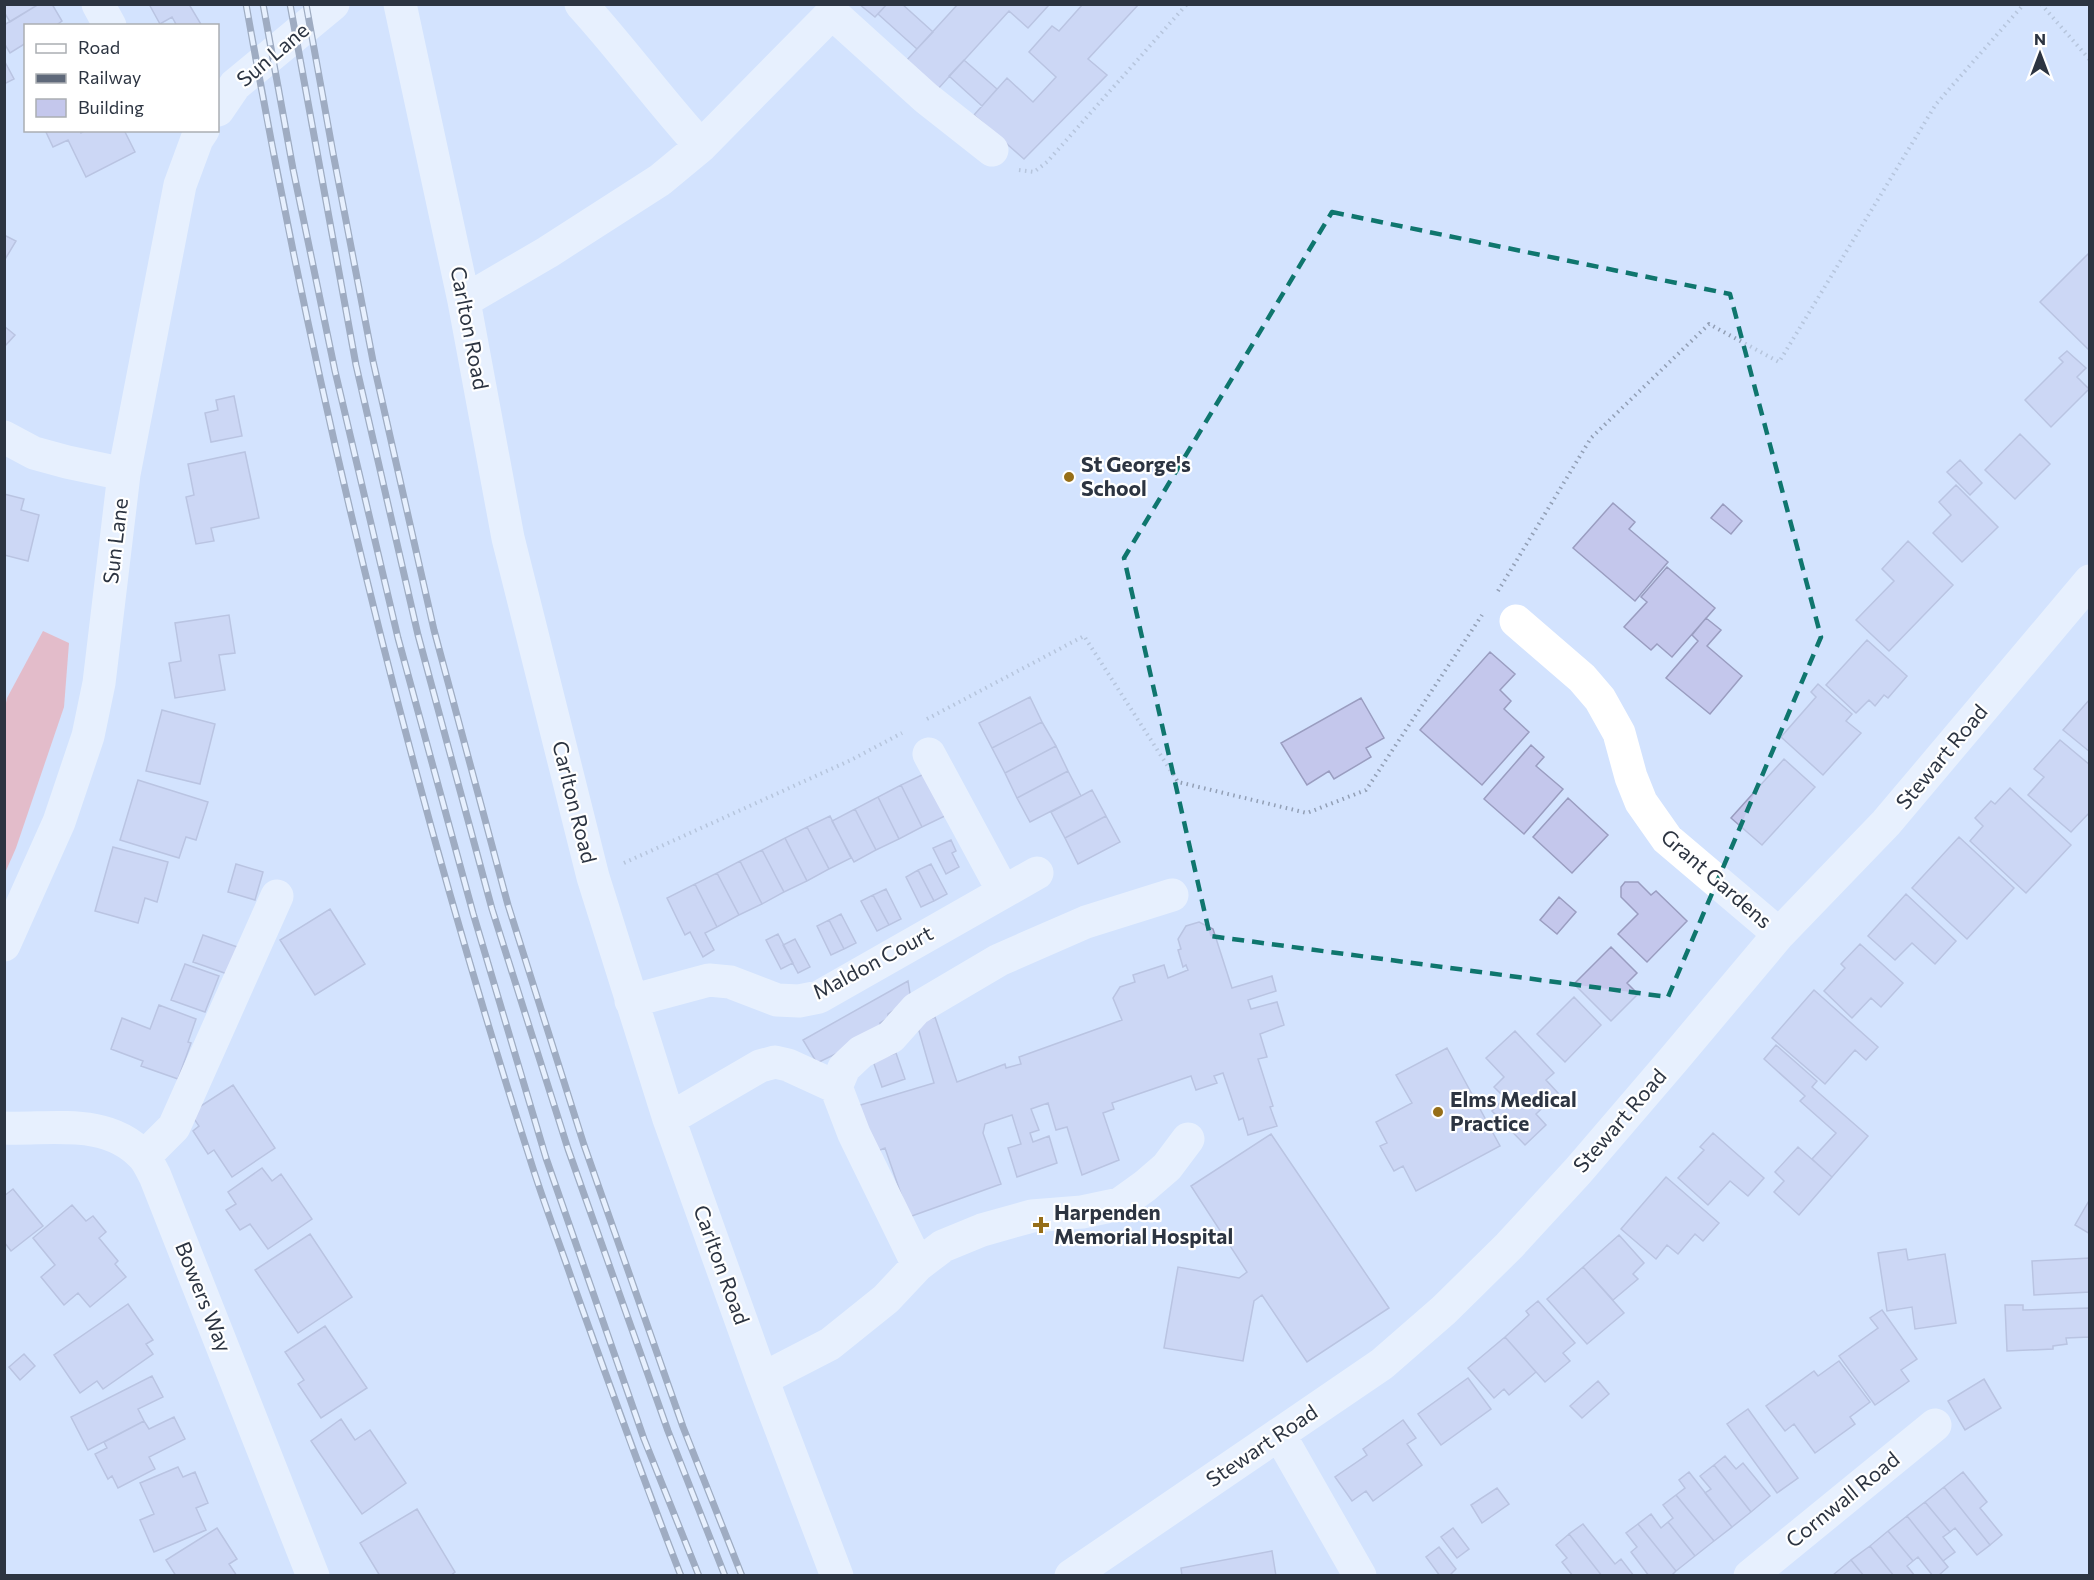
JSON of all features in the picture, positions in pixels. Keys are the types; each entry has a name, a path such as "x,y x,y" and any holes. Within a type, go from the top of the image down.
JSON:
{"street":[{"path":"98,4 109,24"},
{"name":"Sun Lane","path":"226,97 333,4"},
{"name":"Carlton Road","path":"400,4 464,301 508,538 593,877 669,1119 762,1379 837,1575"},
{"path":"581,4 615,42 664,106 702,146"},
{"path":"464,301 548,252 660,180 702,146 832,13 926,98 993,150"},
{"name":"Sun Lane","path":"4,945 58,822 88,736 99,683 124,474 180,184 195,133"},
{"path":"4,437 34,453 124,474"},
{"name":"Stewart Road","path":"1071,1575 1382,1364 1443,1310 1509,1246 1674,1059 1779,934 1886,824 2090,581"},
{"name":"Grant Gardens","path":"1498,610 1582,678 1600,699 1619,733 1631,777 1641,802 1667,838 1779,934"},
{"path":"921,741 1003,891"},
{"name":"Maldon Court","path":"631,1001 709,980 730,982 777,1000 799,1001 819,997 1037,873"},
{"path":"836,1087 844,1068 861,1052 891,1037 916,1009 999,960 1086,922 1172,895"},
{"path":"144,1157 174,1127 277,896"},
{"path":"669,1119 760,1066 775,1062 799,1069 836,1087 854,1134 918,1265"},
{"name":"Bowers Way","path":"4,1128 97,1129 128,1143 144,1157 155,1176 313,1575"},
{"path":"762,1379 830,1344 886,1299 918,1265 943,1246 982,1230 1032,1216 1082,1212 1120,1204 1167,1167 1188,1139"},
{"name":"Cornwall Road","path":"1750,1575 1935,1425"},
{"path":"1279,1434 1360,1575"}],"path":[{"path":"993,150 1017,170 1034,172 1047,162 1187,4"},
{"path":"922,722 1084,636 1178,782 1307,813 1366,790 1498,610 1592,438 1709,324 1779,362 1936,104 2024,4"},
{"path":"2041,4 2090,60"},
{"path":"593,877 851,760 921,741"}],"highlighted area":[{"path":"1332,212 1730,294 1821,637 1668,997 1210,936 1124,558"}],"shaded area":[{"path":"43,631 69,643 64,707 16,848 5,873 5,708 7,698"}],"building":[{"path":"4,4 39,4 10,22 4,12"},
{"path":"39,4 52,4 62,21 58,24 24,24 24,44 10,53 4,43 4,25"},
{"path":"149,4 193,4 190,6 201,24 176,24 172,17 160,24"},
{"path":"859,4 887,4 875,17"},
{"path":"887,4 902,4 933,32 917,49 878,14"},
{"path":"958,4 1046,4 1048,6 1028,28 1009,11 937,90 906,61"},
{"path":"1083,4 1139,4 1088,59 1107,75 1024,159 974,115 1007,78 1033,102 1056,77 1029,52 1052,26 1059,31"},
{"path":"964,60 997,89 982,106 949,76"},
{"path":"4,63 14,79 4,84"},
{"path":"46,132 125,132 135,152 86,177 68,140 53,147"},
{"path":"4,235 16,241 4,261"},
{"path":"2090,252 2090,351 2040,302"},
{"path":"4,326 15,335 4,347"},
{"path":"2067,351 2086,368 2077,377 2089,389 2051,427 2025,400 2063,362 2059,358"},
{"path":"234,396 242,436 211,442 205,413 218,410 216,400"},
{"path":"2020,434 2050,464 2015,499 1985,470"},
{"path":"245,452 259,518 211,528 214,541 196,544 186,497 194,495 188,464"},
{"path":"1960,460 1982,483 1970,495 1947,472"},
{"path":"1956,485 1998,527 1962,562 1933,533 1951,515 1939,502"},
{"path":"4,494 24,499 21,510 39,515 28,561 4,555"},
{"path":"1613,503 1635,522 1629,529 1668,562 1635,601 1573,548"},
{"path":"1723,504 1742,521 1731,534 1711,518"},
{"path":"1908,541 1953,585 1889,651 1856,620 1894,581 1882,569"},
{"path":"1667,567 1715,608 1672,657 1657,644 1651,650 1624,627 1647,602 1641,597"},
{"path":"229,615 235,653 219,655 225,690 175,698 169,663 181,661 175,623"},
{"path":"1706,618 1721,630 1707,646 1742,676 1710,714 1666,678 1698,641 1692,635"},
{"path":"1867,640 1907,676 1888,698 1884,695 1875,706 1869,700 1856,713 1826,685"},
{"path":"1490,652 1515,674 1500,690 1511,701 1504,709 1529,732 1482,785 1420,730"},
{"path":"1818,684 1852,714 1846,721 1861,733 1823,775 1781,737 1816,697 1811,692"},
{"path":"1030,697 1042,722 992,748 979,723"},
{"path":"1361,698 1384,738 1366,748 1371,757 1334,779 1329,771 1307,785 1281,743"},
{"path":"2090,699 2090,752 2063,730"},
{"path":"162,710 215,724 200,784 146,771"},
{"path":"1042,722 1056,746 1005,773 992,748"},
{"path":"2060,740 2090,765 2090,812 2071,832 2028,795 2044,777 2034,769"},
{"path":"1531,745 1544,757 1536,766 1563,789 1524,834 1484,799"},
{"path":"1056,746 1068,771 1017,798 1005,773"},
{"path":"1784,759 1815,787 1762,845 1731,818"},
{"path":"1068,771 1081,796 1030,822 1017,798"},
{"path":"924,774 945,816 922,827 901,785"},
{"path":"138,780 208,802 196,840 186,837 179,858 120,840"},
{"path":"901,785 922,827 899,839 878,797"},
{"path":"2010,788 2071,845 2026,893 1970,841 1983,826 1975,818 1991,801 1995,804"},
{"path":"1092,790 1106,816 1065,838 1051,812"},
{"path":"878,797 899,839 876,850 855,809"},
{"path":"1568,798 1608,835 1572,873 1533,837"},
{"path":"855,809 876,850 854,862 832,821"},
{"path":"830,816 851,858 829,869 807,827"},
{"path":"1106,816 1120,842 1078,864 1065,838"},
{"path":"807,827 829,869 807,881 785,838"},
{"path":"1959,837 2014,888 1967,939 1912,888"},
{"path":"785,838 807,881 784,892 762,850"},
{"path":"951,840 956,851 952,853 959,867 946,874 933,848"},
{"path":"113,847 168,862 157,902 145,898 138,923 95,911"},
{"path":"762,850 784,892 762,904 740,861"},
{"path":"740,861 762,904 739,915 717,873"},
{"path":"236,864 263,872 255,900 228,892"},
{"path":"931,864 947,894 934,901 918,870"},
{"path":"918,870 934,901 921,907 906,877"},
{"path":"717,873 739,915 717,927 695,884"},
{"path":"1625,882 1638,882 1651,895 1656,891 1687,921 1647,962 1618,934 1638,914 1621,897 1621,887"},
{"path":"695,884 717,927 705,933 714,950 703,957 690,932 685,935 667,898"},
{"path":"886,889 901,919 889,925 873,895"},
{"path":"1906,894 1956,941 1935,964 1912,943 1895,960 1868,936"},
{"path":"873,895 889,925 877,931 861,901"},
{"path":"1559,897 1576,912 1557,934 1540,920"},
{"path":"330,909 365,964 315,995 280,940"},
{"path":"841,914 856,943 844,949 829,920"},
{"path":"829,920 844,949 831,955 817,926"},
{"path":"1199,922 1213,929 1232,988 1272,976 1276,991 1248,1000 1251,1009 1277,1002 1284,1025 1260,1034 1267,1057 1258,1059 1277,1126 1248,1135 1243,1118 1239,1120 1223,1073 1214,1076 1217,1083 1196,1090 1191,1076 1112,1103 1114,1109 1103,1113 1119,1160 1082,1175 1067,1127 1056,1130 1048,1103 1031,1109 1039,1130 1030,1133 1033,1142 1049,1136 1057,1163 1017,1177 1008,1148 1021,1144 1012,1115 985,1124 983,1133 1001,1184 909,1217 885,1148 875,1152 857,1106 934,1083 917,1024 935,1017 957,1082 1005,1064 1006,1068 1021,1064 1019,1057 1122,1020 1113,998 1120,987 1135,982 1133,975 1164,965 1168,978 1188,970 1186,965 1183,967 1178,950 1181,949 1178,939 1186,926"},
{"path":"778,934 793,963 781,969 766,940"},
{"path":"203,935 243,949 233,976 193,962"},
{"path":"795,939 810,967 798,973 783,945"},
{"path":"1860,944 1903,983 1881,1007 1871,998 1852,1018 1824,991 1845,968 1841,964"},
{"path":"1611,947 1637,973 1627,983 1638,994 1611,1021 1574,984"},
{"path":"185,964 219,976 205,1012 171,1000"},
{"path":"908,981 911,1000 888,1014 888,1018 880,1023 879,1033 817,1063 803,1040"},
{"path":"1814,990 1878,1047 1866,1060 1855,1050 1825,1084 1772,1038"},
{"path":"1574,997 1601,1025 1565,1062 1537,1034"},
{"path":"159,1005 196,1019 188,1042 191,1043 178,1079 141,1066 143,1061 111,1049 122,1018 150,1029"},
{"path":"1515,1031 1554,1073 1546,1080 1558,1093 1536,1114 1546,1125 1525,1145 1492,1111 1505,1098 1494,1087 1504,1077 1486,1058"},
{"path":"1776,1045 1817,1081 1812,1087 1868,1136 1832,1177 1812,1159 1836,1133 1800,1101 1805,1096 1764,1059"},
{"name":"Elms Medical Practice","path":"1447,1048 1500,1146 1416,1191 1403,1166 1394,1171 1380,1146 1387,1143 1376,1122 1412,1103 1396,1075"},
{"path":"896,1053 905,1079 882,1087 873,1061"},
{"path":"233,1085 275,1148 232,1177 214,1150 208,1154 193,1131 199,1126 190,1113"},
{"path":"1713,1133 1764,1178 1748,1196 1730,1181 1708,1205 1678,1178 1704,1150 1700,1147"},
{"path":"1271,1134 1389,1308 1307,1362 1262,1295 1254,1301 1243,1361 1164,1348 1178,1267 1239,1278 1247,1272 1191,1186"},
{"path":"1798,1147 1832,1177 1799,1215 1774,1192 1784,1181 1775,1172"},
{"path":"262,1168 272,1181 281,1174 312,1219 268,1249 250,1224 240,1230 226,1210 236,1204 228,1192"},
{"path":"1666,1177 1719,1223 1703,1241 1695,1234 1678,1254 1667,1245 1656,1259 1621,1229"},
{"path":"13,1189 43,1226 11,1251 4,1242 4,1196"},
{"path":"2090,1199 2090,1234 2075,1225"},
{"path":"72,1205 86,1221 93,1216 106,1232 99,1238 118,1261 115,1264 126,1277 90,1307 78,1293 64,1305 41,1277 55,1265 33,1238"},
{"path":"310,1234 352,1297 298,1333 255,1270"},
{"path":"1619,1235 1644,1263 1633,1274 1638,1279 1613,1300 1583,1267"},
{"path":"1906,1249 1908,1260 1945,1254 1956,1323 1915,1329 1912,1307 1887,1311 1878,1253"},
{"path":"2090,1258 2090,1292 2034,1295 2032,1261"},
{"path":"1583,1267 1624,1313 1587,1344 1547,1299"},
{"path":"1538,1301 1575,1343 1563,1353 1570,1361 1545,1382 1505,1337 1529,1315 1526,1311"},
{"path":"128,1304 153,1340 146,1344 153,1354 103,1389 97,1381 80,1393 54,1355"},
{"path":"2005,1305 2023,1305 2023,1310 2089,1308 2090,1337 2066,1338 2067,1344 2053,1346 2053,1349 2007,1351"},
{"path":"1882,1310 1917,1359 1901,1370 1909,1381 1875,1405 1839,1356 1878,1328 1870,1318"},
{"path":"325,1326 367,1388 321,1418 298,1384 304,1380 285,1352"},
{"path":"1505,1337 1536,1372 1509,1395 1504,1389 1494,1398 1468,1368"},
{"path":"24,1354 35,1366 20,1380 9,1367"},
{"path":"1839,1361 1870,1402 1850,1417 1855,1424 1815,1453 1794,1424 1785,1431 1766,1406 1814,1371 1818,1376"},
{"path":"152,1376 163,1397 138,1409 144,1421 88,1450 71,1417"},
{"path":"1468,1378 1491,1409 1441,1445 1418,1414"},
{"path":"1984,1379 2001,1408 1965,1430 1948,1401"},
{"path":"1598,1381 1609,1394 1582,1418 1570,1406"},
{"path":"1748,1409 1798,1478 1777,1493 1727,1424"},
{"path":"174,1417 185,1439 149,1457 155,1469 118,1488 112,1476 108,1479 95,1454 107,1448 104,1442 144,1421 149,1429"},
{"path":"341,1419 355,1440 370,1430 406,1483 362,1514 311,1441"},
{"path":"1403,1420 1416,1438 1407,1444 1422,1465 1373,1501 1366,1491 1352,1501 1335,1477 1367,1455 1363,1449"},
{"path":"1725,1456 1736,1469 1743,1463 1770,1496 1751,1512 1714,1465"},
{"path":"1714,1465 1751,1512 1732,1527 1705,1493 1711,1489 1700,1476"},
{"path":"178,1467 183,1477 195,1472 208,1503 196,1508 206,1530 154,1552 140,1520 154,1514 140,1483"},
{"path":"1689,1472 1732,1527 1714,1541 1676,1495 1685,1488 1679,1480"},
{"path":"1963,1472 1987,1502 1980,1508 2002,1535 1990,1545 1944,1487"},
{"path":"1944,1487 1990,1545 1977,1555 1955,1528 1950,1532 1925,1502"},
{"path":"1497,1488 1509,1504 1482,1523 1471,1505"},
{"path":"1676,1495 1714,1541 1695,1556 1668,1522 1673,1518 1663,1505"},
{"path":"1925,1502 1950,1532 1943,1537 1955,1552 1943,1561 1907,1516"},
{"path":"417,1509 455,1572 450,1576 380,1576 360,1543"},
{"path":"1651,1514 1661,1528 1668,1522 1695,1556 1676,1571 1638,1524"},
{"path":"1907,1516 1948,1567 1938,1576 1933,1576 1918,1557 1913,1561 1888,1531"},
{"path":"1583,1524 1615,1564 1621,1559 1634,1576 1602,1576 1569,1534"},
{"path":"1638,1524 1676,1571 1671,1576 1649,1576 1631,1552 1637,1547 1626,1533"},
{"path":"217,1528 237,1559 229,1564 237,1576 176,1576 166,1560"},
{"path":"1453,1528 1469,1549 1457,1558 1441,1537"},
{"path":"1888,1531 1913,1561 1907,1566 1915,1576 1894,1576 1870,1546"},
{"path":"1569,1534 1602,1576 1573,1576 1562,1562 1567,1558 1556,1545"},
{"path":"1870,1546 1894,1576 1864,1576 1851,1560"},
{"path":"1439,1547 1456,1569 1449,1576 1440,1576 1426,1557"},
{"path":"1272,1551 1276,1576 1182,1576 1181,1568"},
{"path":"1851,1560 1864,1576 1833,1576 1833,1575"}],"railway":[{"path":"246,4 302,296 334,442 368,586 444,874 540,1190 681,1576"},
{"path":"263,4 293,169 335,371 398,638 473,913 546,1158 644,1439 699,1576"},
{"path":"290,4 356,365 418,635 492,909 568,1149 668,1431 725,1576"},
{"path":"306,4 373,361 434,630 508,905 584,1145 683,1427 742,1576"}],"place":[{"name":"St George's School","path":"1069,477"},
{"name":"Elms Medical Practice","path":"1438,1112"},
{"name":"Harpenden Memorial Hospital","path":"1041,1225"}]}
